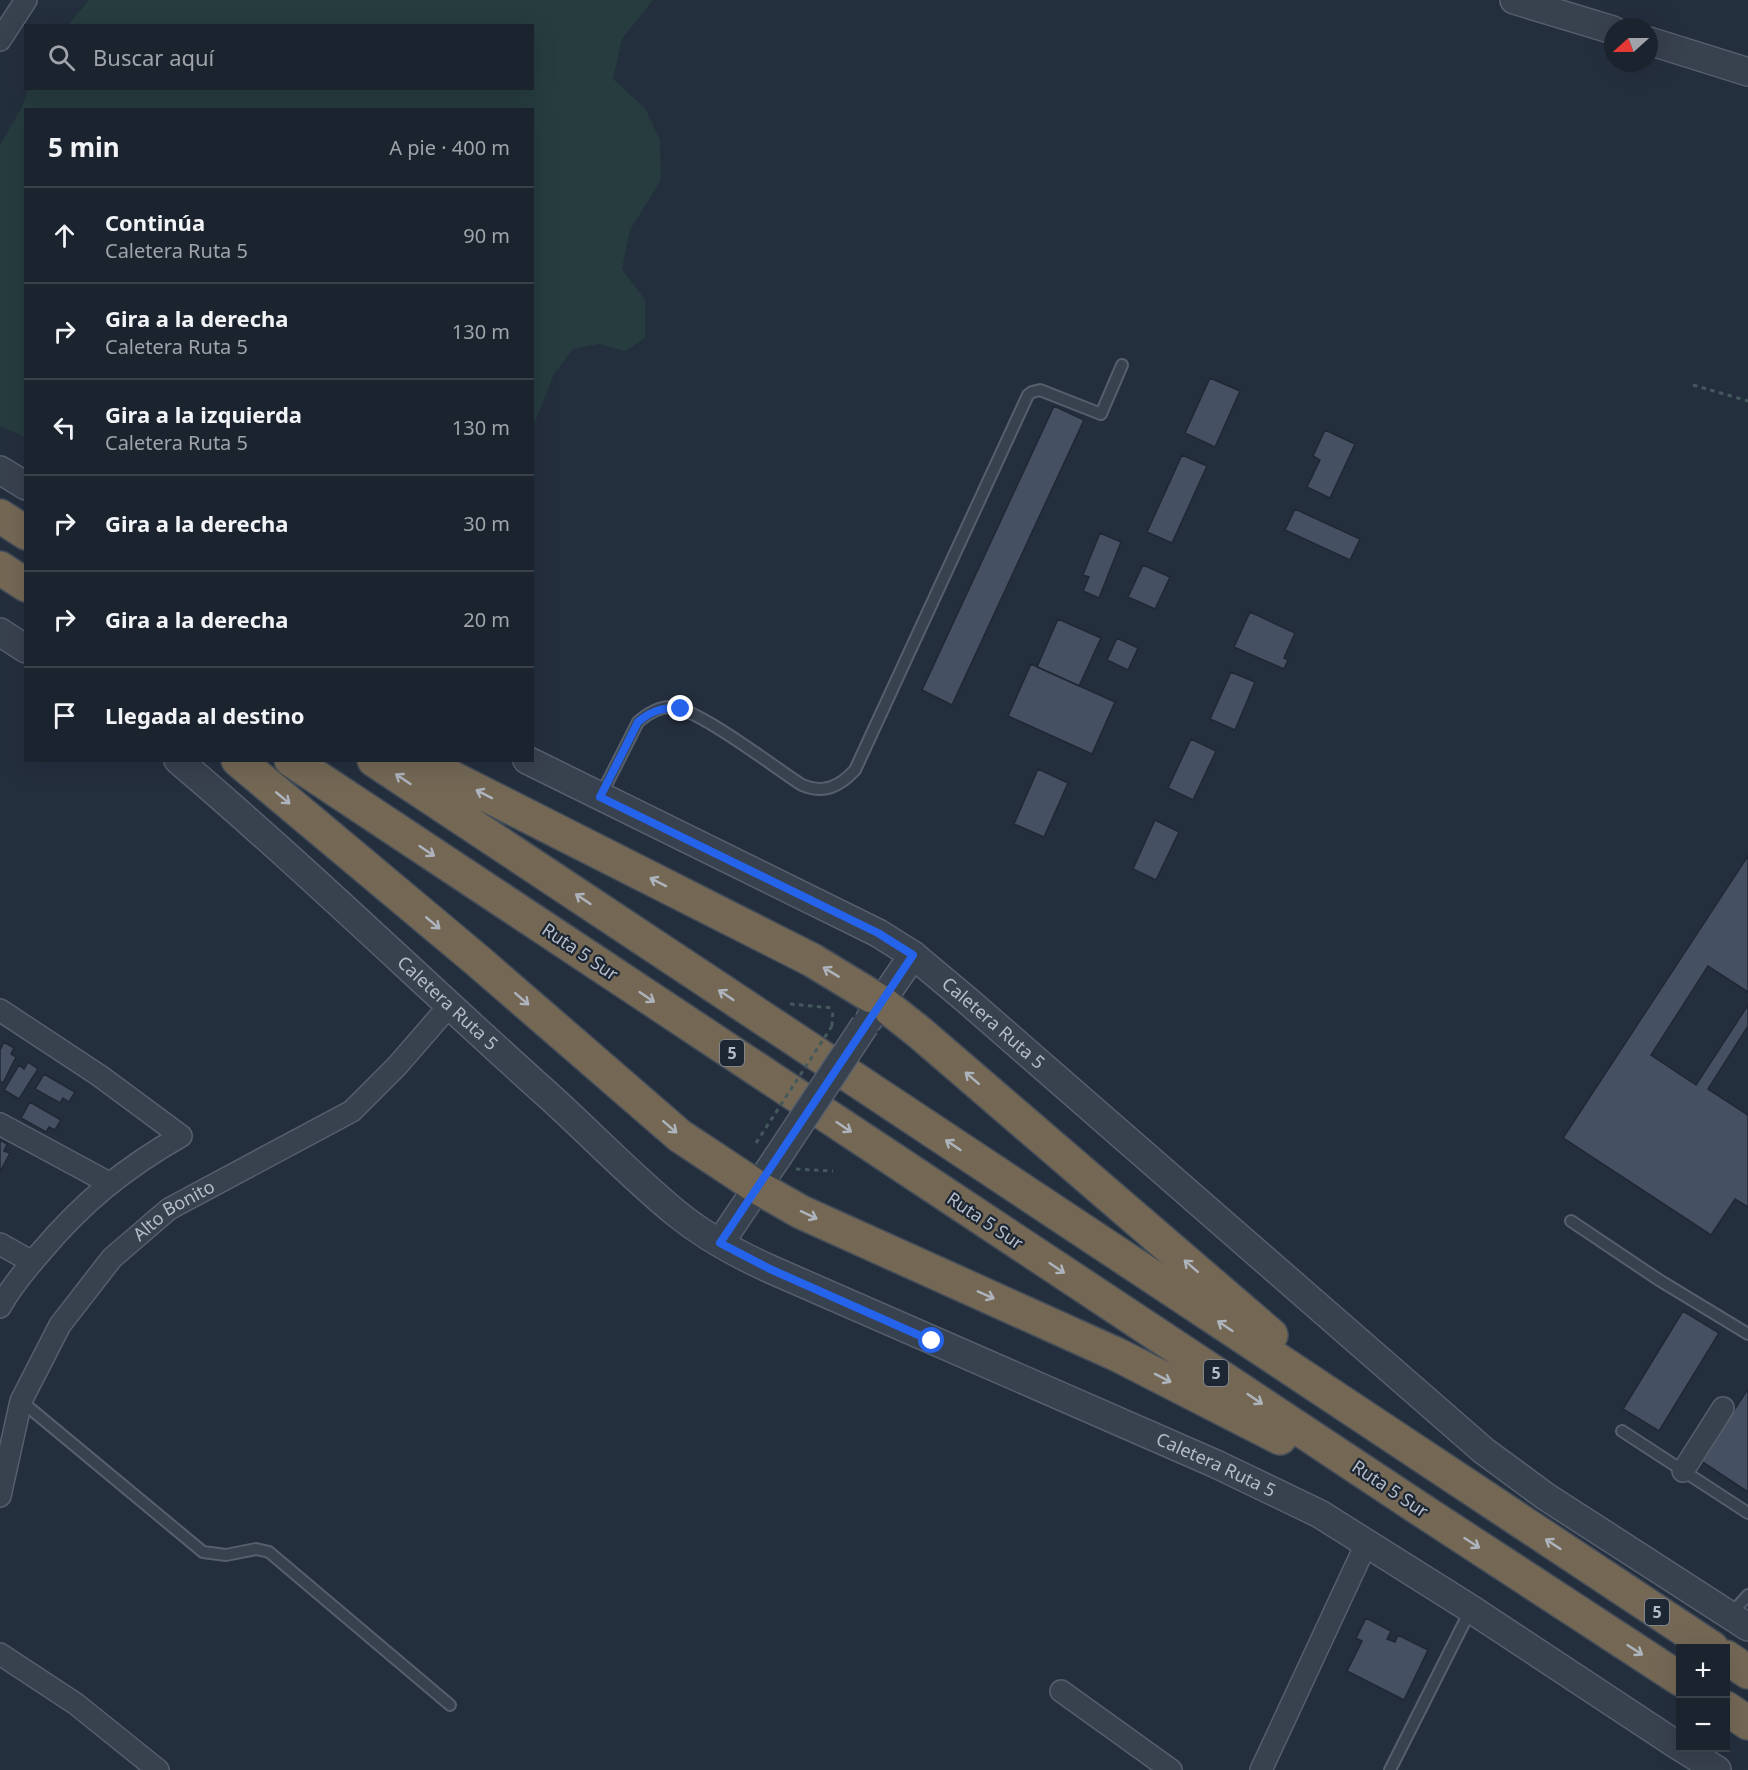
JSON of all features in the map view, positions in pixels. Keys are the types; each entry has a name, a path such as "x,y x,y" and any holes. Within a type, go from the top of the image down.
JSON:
{"highway":[{"path":"0,516 24,532"},
{"path":"0,568 24,584"},
{"path":"240,762 478,961 680,1136 757,1187 801,1212 1118,1355 1423,1511"},
{"name":"Ruta 5 Sur","path":"294,762 1676,1676"},
{"name":"5","path":"377,762 1706,1644"},
{"path":"421,762 812,960 873,1014 919,1032 1379,1428"},
{"path":"1730,1660 1748,1672"},
{"path":"1730,1711 1748,1723"}],"street":[{"path":"0,40 26,0"},
{"path":"1514,0 1604,27"},
{"path":"1658,44 1748,72"},
{"path":"0,470 24,485"},
{"path":"0,632 24,648"},
{"name":"Caletera Ruta 5","path":"180,762 652,1192 678,1215 720,1243 770,1269 1216,1464 1320,1514 1471,1609 1676,1744"},
{"name":"Caletera Ruta 5","path":"531,762 878,933 913,955 1484,1451 1545,1496 1739,1621"},
{"path":"720,1243 913,955"},
{"name":"Alto Bonito","path":"0,1496 21,1401 60,1325 112,1258 169,1209 352,1111 397,1066 449,1006"},
{"path":"0,1010 100,1076 181,1136 128,1168 66,1221 32,1262 0,1307"},
{"path":"0,1124 109,1184"},
{"path":"0,1244 32,1262"},
{"path":"1683,1471 1723,1408"},
{"path":"1261,1770 1367,1542"},
{"path":"0,1654 76,1704 158,1770"},
{"path":"1061,1691 1171,1770"},
{"name":"Caletera Ruta 5","path":"1689,1752 1717,1770"}],"lane":[{"path":"600,797 638,722 647,715 670,707 694,714 802,785 814,790 828,789 849,777 855,770 1028,395 1040,390 1101,414 1122,366"},
{"path":"1571,1221 1659,1280 1748,1334"},
{"path":"21,1401 202,1551 226,1555 256,1549 269,1552 450,1705"},
{"path":"1622,1431 1748,1513"},
{"path":"1739,1621 1748,1595"},
{"path":"1390,1770 1471,1609"}],"path":[{"path":"1693,385 1748,401"},
{"path":"819,1006 833,1008"},
{"path":"832,1026 776,1157 833,1171"}],"green space":[{"path":"89,0 653,0 622,39 613,79 645,108 660,140 661,180 630,230 622,269 645,300 645,338 625,351 599,344 573,349 554,374 534,424 534,108 24,108 24,437 0,426 0,145 21,109 29,90 534,90 534,24 69,24"}],"building":[{"path":"1210,378 1240,391 1215,447 1185,433"},
{"path":"1054,406 1084,420 952,705 922,690"},
{"path":"1325,430 1355,444 1330,498 1307,487 1320,460 1313,456"},
{"path":"1182,455 1207,466 1172,543 1147,532"},
{"path":"1295,509 1360,539 1350,560 1285,530"},
{"path":"1100,533 1121,542 1099,598 1083,591 1089,577 1083,575"},
{"path":"1143,565 1170,577 1155,609 1128,597"},
{"path":"1250,612 1295,633 1284,658 1288,660 1284,669 1234,647"},
{"path":"1058,619 1101,638 1079,686 1037,667"},
{"path":"1117,638 1138,648 1128,670 1107,660"},
{"path":"1031,664 1115,702 1092,754 1008,716"},
{"path":"1231,672 1255,682 1235,730 1210,719"},
{"path":"1191,739 1216,751 1193,800 1168,788"},
{"path":"1038,769 1068,783 1044,837 1014,824"},
{"path":"1155,820 1179,832 1156,880 1133,869"},
{"path":"1748,856 1748,992 1708,966 1651,1055 1696,1085 1748,1005 1748,1026 1708,1089 1748,1115 1748,1207 1735,1199 1711,1235 1563,1138"},
{"path":"4,1042 14,1048 11,1054 16,1057 3,1083 0,1081 0,1050"},
{"path":"28,1062 38,1069 19,1099 4,1090 19,1065 24,1069"},
{"path":"44,1074 75,1092 69,1102 63,1098 60,1103 35,1089"},
{"path":"30,1102 61,1120 55,1130 49,1127 46,1132 21,1118"},
{"path":"0,1140 7,1144 4,1151 10,1153 0,1172"},
{"path":"1683,1311 1719,1333 1659,1431 1623,1409"},
{"path":"1748,1389 1748,1492 1701,1461"},
{"path":"1366,1618 1391,1631 1387,1639 1395,1642 1398,1635 1428,1650 1404,1700 1347,1671 1362,1641 1356,1638"}],"route":[{"path":"681,709 670,707 657,710 638,722 600,797 878,933 913,955 720,1243 746,1258 932,1341"}]}
